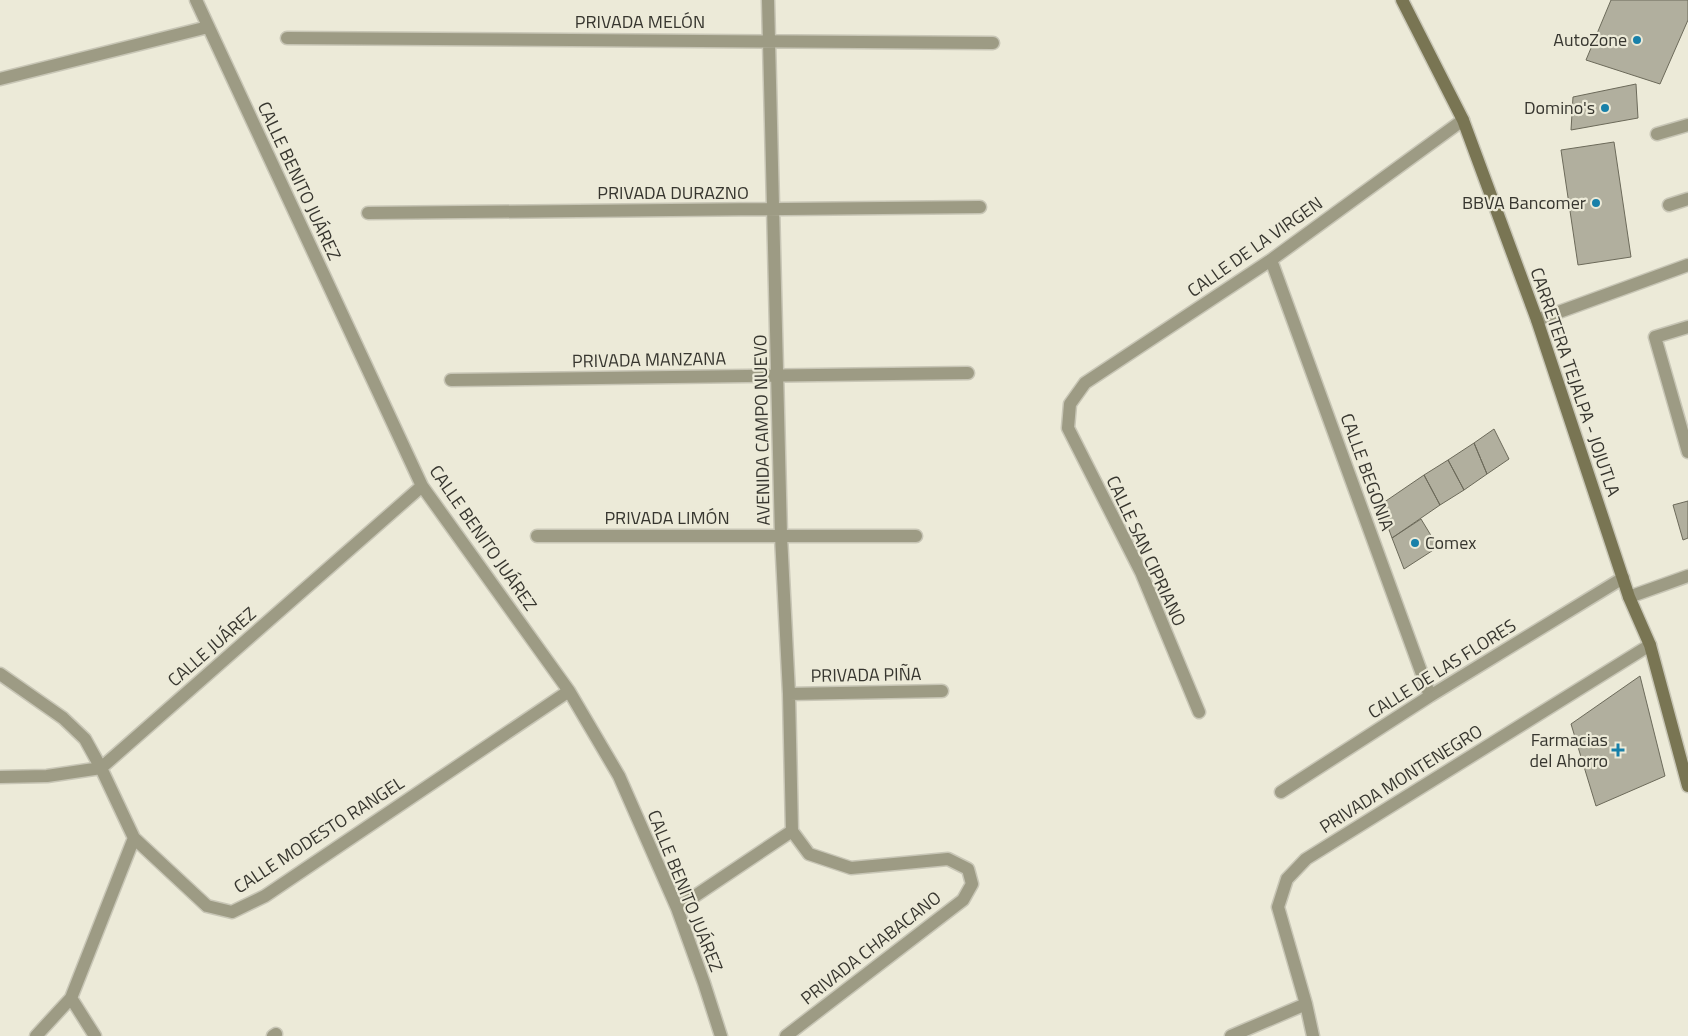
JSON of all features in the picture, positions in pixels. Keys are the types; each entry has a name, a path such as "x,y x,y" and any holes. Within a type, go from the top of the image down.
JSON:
{"main road":[{"name":"CARRETERA TEJALPA - JOJUTLA","path":"1402,0 1463,120 1537,320 1629,597 1650,645 1688,786"}],"street":[{"name":"CALLE BENITO JUÁREZ","path":"196,0 422,486 568,691 619,776 677,908 721,1036"},
{"name":"AVENIDA CAMPO NUEVO","path":"768,0 782,536 790,694 792,831"},
{"path":"0,79 208,27"},
{"name":"PRIVADA MELÓN","path":"287,38 993,43"},
{"name":"CALLE DE LA VIRGEN","path":"1070,404 1085,383 1271,260 1463,120"},
{"path":"1657,134 1688,125"},
{"path":"1669,205 1688,199"},
{"name":"PRIVADA DURAZNO","path":"368,213 980,208"},
{"name":"CALLE BEGONIA","path":"1271,260 1430,696"},
{"path":"1537,320 1688,265"},
{"path":"1688,327 1655,337 1688,452"},
{"name":"PRIVADA MANZANA","path":"451,380 968,373"},
{"name":"CALLE SAN CIPRIANO","path":"1070,404 1068,428 1141,572 1199,712"},
{"name":"CALLE JUÁREZ","path":"101,768 422,486"},
{"name":"PRIVADA LIMÓN","path":"537,536 916,536"},
{"path":"1629,597 1688,576"},
{"name":"CALLE DE LAS FLORES","path":"1281,792 1430,696 1623,578"},
{"name":"PRIVADA MONTENEGRO","path":"1313,1036 1306,1004 1278,906 1287,879 1306,859 1650,645"},
{"name":"CALLE MODESTO RANGEL","path":"0,674 63,718 84,739 101,768 134,838 207,906 232,912 265,896 568,691"},
{"name":"PRIVADA PIÑA","path":"790,694 942,691"},
{"path":"0,777 47,776 101,768"},
{"path":"677,908 792,831"},
{"name":"PRIVADA CHABACANO","path":"786,1036 962,900 972,884 968,869 948,859 851,868 809,854 792,831"},
{"path":"36,1036 71,998 134,838"},
{"path":"71,998 95,1036"},
{"path":"1231,1036 1306,1004"}],"building":[{"name":"AutoZone","path":"1611,0 1688,0 1688,20 1660,84 1586,60"},
{"name":"Domino's","path":"1636,84 1638,118 1571,130 1573,97"},
{"name":"BBVA Bancomer","path":"1614,142 1631,257 1578,265 1561,150"},
{"path":"1494,429 1509,459 1487,474 1474,443"},
{"path":"1474,443 1487,474 1464,490 1448,460"},
{"path":"1448,460 1464,490 1440,505 1424,475"},
{"path":"1424,475 1440,505 1392,538 1380,505"},
{"path":"1688,501 1688,538 1683,540 1673,505"},
{"name":"Comex","path":"1421,519 1438,547 1404,569 1392,538"},
{"name":"Farmacias del Ahorro","path":"1640,676 1665,776 1596,806 1571,724"}],"place":[{"name":"AutoZone","path":"1637,40"},
{"name":"Domino's","path":"1605,108"},
{"name":"BBVA Bancomer","path":"1596,203"},
{"name":"Comex","path":"1415,543"},
{"name":"Farmacias del Ahorro","path":"1618,750"}]}
